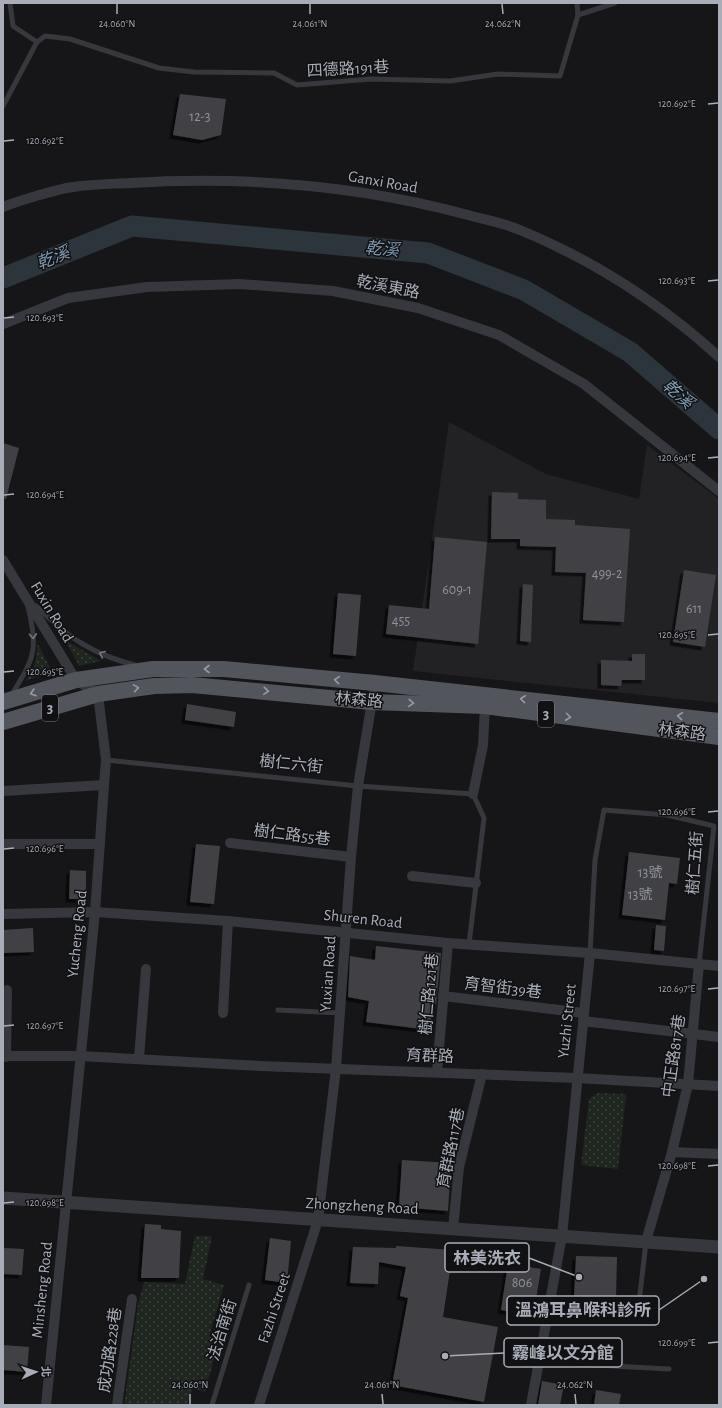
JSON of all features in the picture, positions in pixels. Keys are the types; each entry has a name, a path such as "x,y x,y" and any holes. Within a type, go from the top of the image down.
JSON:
{"main road":[{"name":"林森路","path":"6,701 76,680 153,669 224,669 376,683 719,721"},
{"name":"林森路","path":"3,722 98,694 154,686 192,685 372,702 485,706 719,736"}],"street":[{"name":"Ganxi Road","path":"3,207 71,187 162,181 270,181 372,193 449,210 519,229 579,258 636,291 686,327 719,357"},
{"name":"乾溪東路","path":"3,324 68,298 147,287 240,284 333,292 418,308 499,335 584,384 719,491"},
{"name":"Fuxin Road","path":"3,560 76,680"},
{"path":"76,680 98,694"},
{"name":"Yuxian Road","path":"318,1220 336,1068 351,857 358,786 376,683"},
{"name":"Yucheng Road","path":"66,1203 95,912 106,760 98,694"},
{"path":"473,794 483,745 485,706"},
{"path":"3,791 104,785"},
{"name":"樹仁路55巷","path":"230,843 351,857"},
{"path":"3,844 100,844"},
{"path":"412,876 476,883"},
{"name":"Shuren Road","path":"3,914 95,912 228,921 448,943 590,953 719,966"},
{"path":"223,1013 228,921"},
{"name":"樹仁路121巷","path":"437,1071 448,943"},
{"name":"Yuzhi Street","path":"531,1405 562,1236 576,1078 590,953"},
{"name":"中正路817巷","path":"646,1241 672,1152 688,1084 694,1034 699,964"},
{"path":"139,1058 146,969"},
{"name":"育群路","path":"7,990 5,1057 80,1056 139,1058 261,1066 437,1071 719,1086"},
{"name":"育智街39巷","path":"443,996 719,1037"},
{"name":"育群路117巷","path":"453,1229 459,1167 482,1074"},
{"path":"672,1152 719,1154"},
{"name":"Zhongzheng Road","path":"3,1198 719,1246"},
{"name":"Minsheng Road","path":"46,1405 66,1203"},
{"name":"Fazhi Street","path":"259,1405 318,1220"},
{"name":"成功路228巷","path":"117,1405 132,1299"}],"lane":[{"path":"3,106 36,42 13,26 10,3"},
{"name":"四德路191巷","path":"36,42 45,36 70,39 159,68 194,72 274,73 297,85 371,79 450,82 498,74 560,76 578,15 577,3"},
{"path":"578,15 615,3"},
{"path":"26,598 63,632 88,648 119,661 153,669"},
{"path":"6,701 30,665 33,652 34,636 26,598"},
{"name":"樹仁六街","path":"106,760 358,786 473,794"},
{"path":"469,944 484,818 473,794"},
{"name":"Yuzhi Street","path":"590,953 595,860 604,810"},
{"name":"樹仁五街","path":"604,810 666,815 714,826 699,964"},
{"path":"278,1010 340,1013"},
{"path":"638,1311 646,1241"},
{"name":"法治南街","path":"212,1405 249,1285"},
{"path":"539,1362 669,1369"}],"shaded area":[{"path":"449,422 546,474 639,499 647,445 719,499 719,703 413,671"},
{"path":"65,640 101,661 79,666"},
{"path":"38,644 52,672 25,681 34,668"},
{"path":"598,1093 626,1094 618,1169 581,1165 589,1099"},
{"path":"195,1236 212,1236 203,1279 224,1285 209,1337 219,1341 205,1392 193,1388 187,1405 124,1405 138,1304 144,1282 185,1284"}],"building":[{"path":"180,94 226,99 221,135 202,140 173,135"},
{"path":"3,443 19,448 6,499 3,498"},
{"path":"492,492 518,493 518,499 546,500 546,519 575,520 575,525 630,529 624,622 583,620 586,573 555,572 556,547 520,546 520,539 491,539"},
{"path":"435,537 487,542 478,644 386,634 389,605 429,609"},
{"path":"684,570 716,575 705,647 673,642"},
{"path":"523,584 533,585 531,642 520,641"},
{"path":"338,593 361,595 356,656 333,654"},
{"path":"632,654 645,654 645,680 622,680 621,686 601,685 601,660 632,661"},
{"path":"187,704 236,712 234,727 185,720"},
{"path":"196,844 220,846 214,904 190,902"},
{"path":"629,852 680,858 677,884 669,883 665,920 622,915"},
{"path":"70,870 86,871 86,899 69,899"},
{"path":"656,925 666,926 664,951 654,950"},
{"path":"33,928 34,952 3,953 3,930"},
{"path":"376,946 441,953 436,1004 433,1003 430,1030 366,1022 369,1001 348,997 350,956 375,960"},
{"path":"402,1160 451,1163 448,1211 399,1207"},
{"path":"145,1224 161,1225 161,1229 181,1231 179,1278 141,1278"},
{"path":"270,1238 291,1241 287,1283 265,1280"},
{"path":"396,1246 453,1250 443,1317 498,1327 484,1402 392,1385 408,1298 400,1296 406,1267 379,1262 378,1284 350,1283 353,1247 396,1248"},
{"path":"3,1248 24,1249 22,1275 3,1274"},
{"path":"576,1256 617,1257 616,1299 574,1298"},
{"path":"508,1264 541,1269 536,1299 519,1297 517,1313 501,1310"},
{"path":"3,1345 29,1347 27,1372 3,1370"},
{"path":"542,1381 564,1385 560,1405 538,1405"},
{"path":"596,1390 621,1394 619,1405 594,1405"}],"waterway":[{"name":"乾溪","path":"3,278 132,226 428,253 524,290 630,352 719,429"}],"place":[{"name":"林美洗衣","path":"579,1277"},
{"name":"溫鴻耳鼻喉科診所","path":"704,1279"},
{"name":"霧峰以文分館","path":"445,1356"}]}
